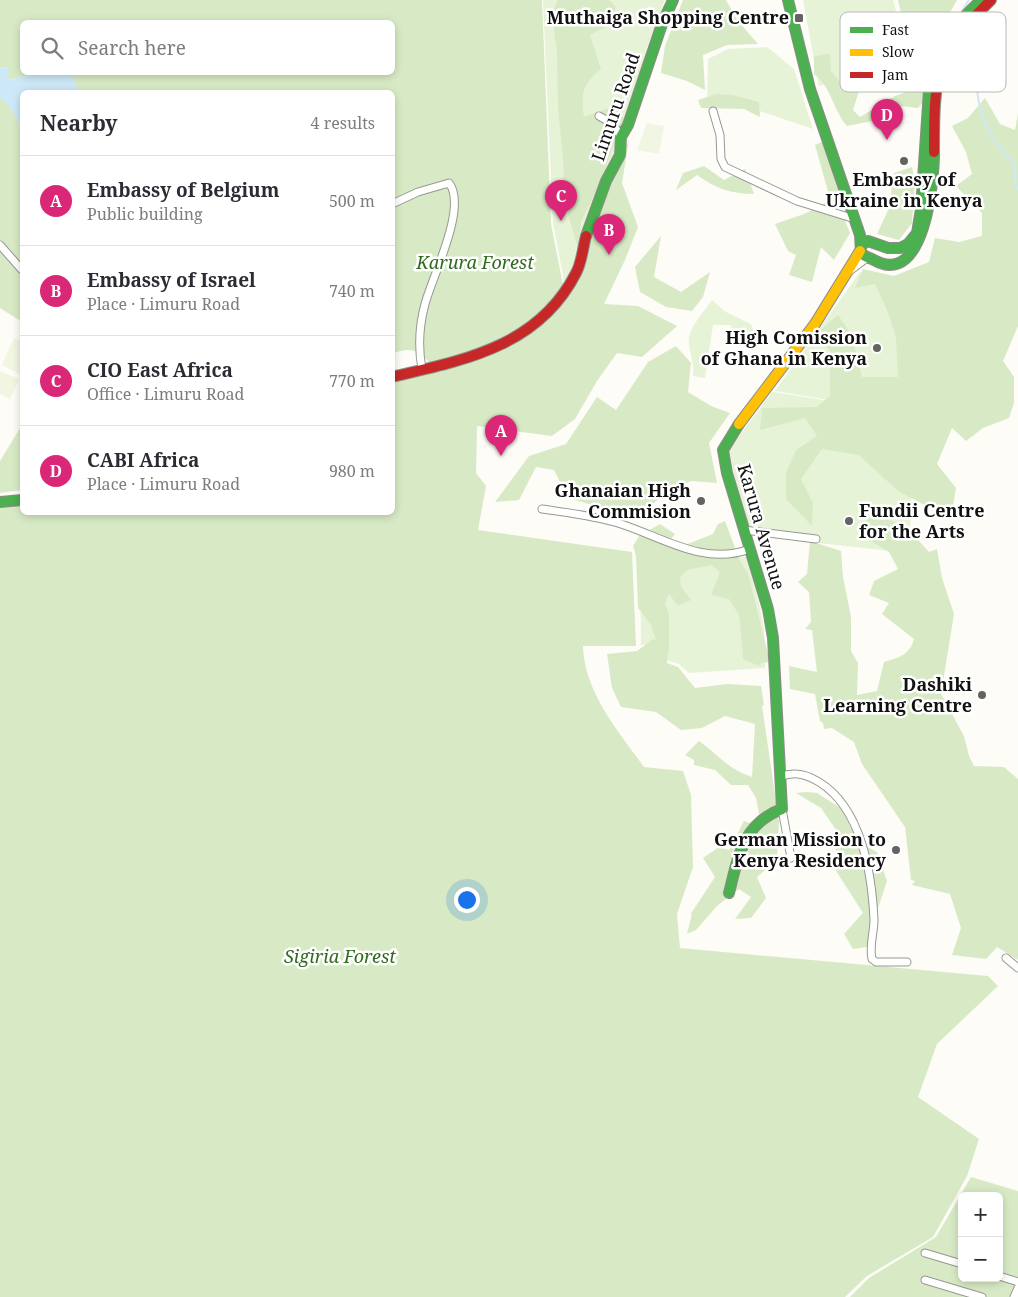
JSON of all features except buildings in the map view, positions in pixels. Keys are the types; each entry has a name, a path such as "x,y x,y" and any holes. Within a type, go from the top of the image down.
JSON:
{"main road":[{"name":"Limuru Road","path":"395,376 465,360 522,335 557,302 577,272 589,222 606,181 620,155 621,137 630,118 662,24 673,0"},
{"path":"788,0 796,39 813,98 854,219 875,263 884,266 898,265 909,255 923,232 928,215 934,160 937,92"},
{"path":"795,0 806,62 816,99 861,225 867,249"},
{"path":"972,12 981,0"},
{"path":"976,12 991,0"},
{"path":"867,249 900,248 908,244 917,233 921,209 929,92"},
{"name":"Karura Avenue","path":"782,806 773,638 768,608 727,473 723,456 724,445 791,356 850,270 867,249"},
{"path":"0,502 20,500"},
{"path":"729,892 748,834 755,823 782,806"}],"street":[{"path":"713,110 720,135 721,160 725,167 797,201 854,219"},
{"path":"599,116 613,124 621,137"},
{"path":"395,203 418,192 449,183 454,195 456,209 424,310 418,344 422,369"},
{"path":"0,245 20,268"},
{"path":"542,509 616,523 683,549 715,553 740,552 750,548"},
{"path":"744,530 816,539"},
{"path":"780,777 790,772 805,775 824,786 843,805 852,818 866,854 873,907 872,959 876,962 907,962"},
{"path":"782,806 791,858"},
{"path":"1006,958 1018,968"},
{"path":"925,1253 958,1263"},
{"path":"1003,1277 1018,1282"},
{"path":"925,1280 982,1297"},
{"path":"1014,1297 1018,1288"}],"green space":[{"name":"Sigiria Forest","path":"0,0 542,0 551,224 564,290 531,325 559,301 584,256 596,211 629,140 622,183 638,227 604,304 638,306 677,326 642,357 617,353 597,381 575,419 552,436 477,426 476,473 486,486 478,530 632,552 636,646 583,646 585,663 589,679 604,711 644,767 683,771 691,795 693,867 677,914 680,948 988,976 998,986 937,1044 918,1097 979,1139 967,1176 933,1237 867,1276 845,1297 0,1297 0,498 20,496 20,515 395,515 395,374 476,354 520,334 489,347 432,365 414,351 406,350 395,353 395,90 78,90 71,75 395,75 395,20 20,20 20,75 29,75 8,80 8,67 0,68"},
{"path":"543,0 665,0 647,47 630,109 565,286 553,223"},
{"path":"558,0 609,0 616,7 609,25 590,35 601,69 586,85 583,95 583,108 584,117 611,107 624,118 599,185 581,222 578,249 562,193 564,171 558,107 557,53 552,13"},
{"path":"683,0 726,0 738,21 758,44 727,45 703,55 705,90 687,81 661,73 665,46"},
{"path":"803,0 893,0 896,12 840,12 840,80 819,86"},
{"path":"898,0 957,0 950,12 901,12"},
{"path":"767,47 794,69 813,129 739,104 707,105 708,59 728,49"},
{"path":"830,54 831,71 840,81 840,92 859,92 853,110 860,117 895,96 906,92 931,92 918,108 900,106 872,121 847,126 824,85 814,74 814,56"},
{"path":"716,94 733,95 759,102 760,117 744,109 701,108 698,100"},
{"path":"0,97 14,114 20,128 20,321 0,308"},
{"path":"985,98 1000,124 1015,130 1018,113 1018,326 1003,361 1014,377 1014,403 1009,418 983,428 966,441 952,428 937,464 956,488 953,507 928,507 898,491 859,455 822,449 801,479 813,503 812,526 786,499 786,473 796,450 817,436 805,418 760,430 762,408 817,407 830,396 830,351 817,333 838,315 852,335 862,377 898,377 896,337 887,310 875,284 855,288 863,269 894,276 929,262 935,238 959,242 982,236 982,213 956,186 972,174 966,152 952,126 968,118"},
{"path":"647,123 664,126 659,154 637,150"},
{"path":"824,141 842,197 836,199 829,195 815,145"},
{"path":"704,166 724,180 745,169 754,194 738,193 724,189 697,175 676,190 683,173"},
{"path":"912,167 915,183 912,223 899,240 877,234 889,208 894,173"},
{"path":"827,202 839,206 850,233 834,260 821,247 812,282 789,275 796,255 788,251 775,224 804,214"},
{"path":"661,236 654,277 681,292 710,272 703,297 692,311 666,307 640,292 635,267"},
{"path":"860,272 934,309 915,414 909,553 747,535 729,450 772,392 902,412 775,391"},
{"path":"712,300 726,312 751,324 756,337 732,335 731,325 713,325 705,378 693,376 693,364 689,345 690,333 696,321"},
{"path":"14,338 20,341 20,374 2,365"},
{"path":"676,346 691,363 688,392 711,406 730,413 709,443 717,483 691,481 669,490 637,518 568,498 554,470 536,467 519,500 495,502 529,456 566,444 597,397 616,410 648,362"},
{"path":"0,371 19,379 10,399 0,394"},
{"path":"20,428 20,490 0,493 0,461"},
{"path":"877,513 909,530 929,552 937,549 942,578 954,614 941,694 964,736 969,756 974,766 1004,767 1018,779 1018,960 997,947 986,959 952,955 961,928 950,894 912,885 915,881 911,880 905,827 862,764 854,742 832,728 824,729 823,723 820,721 815,694 790,689 789,666 817,672 812,630 805,629 811,622 809,592 798,582 807,574 810,541 841,551 843,577 851,617 851,651 858,663 857,695 877,691 884,662 903,655 910,649 914,639 882,614 889,603 869,595 874,581 898,569 889,552 864,537 867,517 874,519"},
{"path":"725,521 740,561 748,573 770,662 761,663 760,666 744,660 742,656 739,615 729,599 711,595 720,572 711,565 687,570 680,577 681,586 691,600 678,606 669,594 665,603 669,614 669,652 667,663 678,667 695,688 728,684 761,686 764,705 762,706 779,822 777,860 757,877 766,898 751,918 735,919 751,897 739,889 717,906 696,930 687,934 692,914 690,915 715,877 703,858 719,847 729,850 744,821 762,828 756,798 748,785 731,785 715,770 694,765 694,760 685,755 699,741 729,766 752,777 755,724 725,716 702,728 681,730 656,712 621,707 612,688 607,654 637,651 653,639 656,640 651,625 638,608 636,556 633,546 639,536 660,524 675,534 671,539 680,547 713,534 718,524"},
{"path":"640,540 702,558 746,557 763,625 765,668 689,673 679,664 663,659 650,644 641,645"},
{"path":"796,793 817,793 842,809 857,841 877,852 887,881 878,908 873,946 853,949 844,934 863,913 833,866 839,834 821,808"},
{"path":"971,1177 1018,1191 1018,1297 850,1297 869,1278 936,1237 958,1199 958,1282 1003,1282 1003,1192 962,1192"}],"water":[{"path":"9,67 8,80 29,75 71,75 78,90 20,90 20,128 14,114 0,97 0,68"}],"waterway":[{"path":"961,12 969,0"},
{"path":"977,92 980,109 991,136 1015,165 1015,184 1018,189"}],"traffic: fast":[{"path":"586,236 606,181 620,155 621,137 628,125 662,24 673,0"},
{"path":"788,0 810,89 860,235 861,253 864,256 891,265 905,259 915,246 923,227 928,206 932,185 934,152"},
{"path":"969,12 981,0"},
{"path":"861,245 868,241 888,248 900,248 908,244 917,233 921,209 929,92"},
{"path":"729,893 739,854 750,832 769,815 782,809 773,638 768,609 727,473 723,450 739,424"},
{"path":"0,502 20,500"}],"traffic: slow":[{"path":"739,424 815,324 860,251"}],"traffic: jam":[{"path":"979,12 991,0"},
{"path":"934,152 936,92"},
{"path":"395,376 473,356 521,334 542,318 560,298 578,269 586,236"}],"place":[{"name":"Muthaiga Shopping Centre","path":"799,18"},
{"name":"CABI Africa","path":"887,140"},
{"name":"Embassy of Ukraine in Kenya","path":"904,161"},
{"name":"CIO East Africa","path":"561,221"},
{"name":"Embassy of Israel","path":"609,255"},
{"name":"High Comission of Ghana in Kenya","path":"877,348"},
{"name":"Embassy of Belgium","path":"501,456"},
{"name":"Ghanaian High Commision","path":"701,501"},
{"name":"Fundii Centre for the Arts","path":"849,521"},
{"name":"Dashiki Learning Centre","path":"982,695"},
{"name":"German Mission to Kenya Residency","path":"896,850"}],"park label":[{"name":"Karura Forest","path":"475,263"}]}
